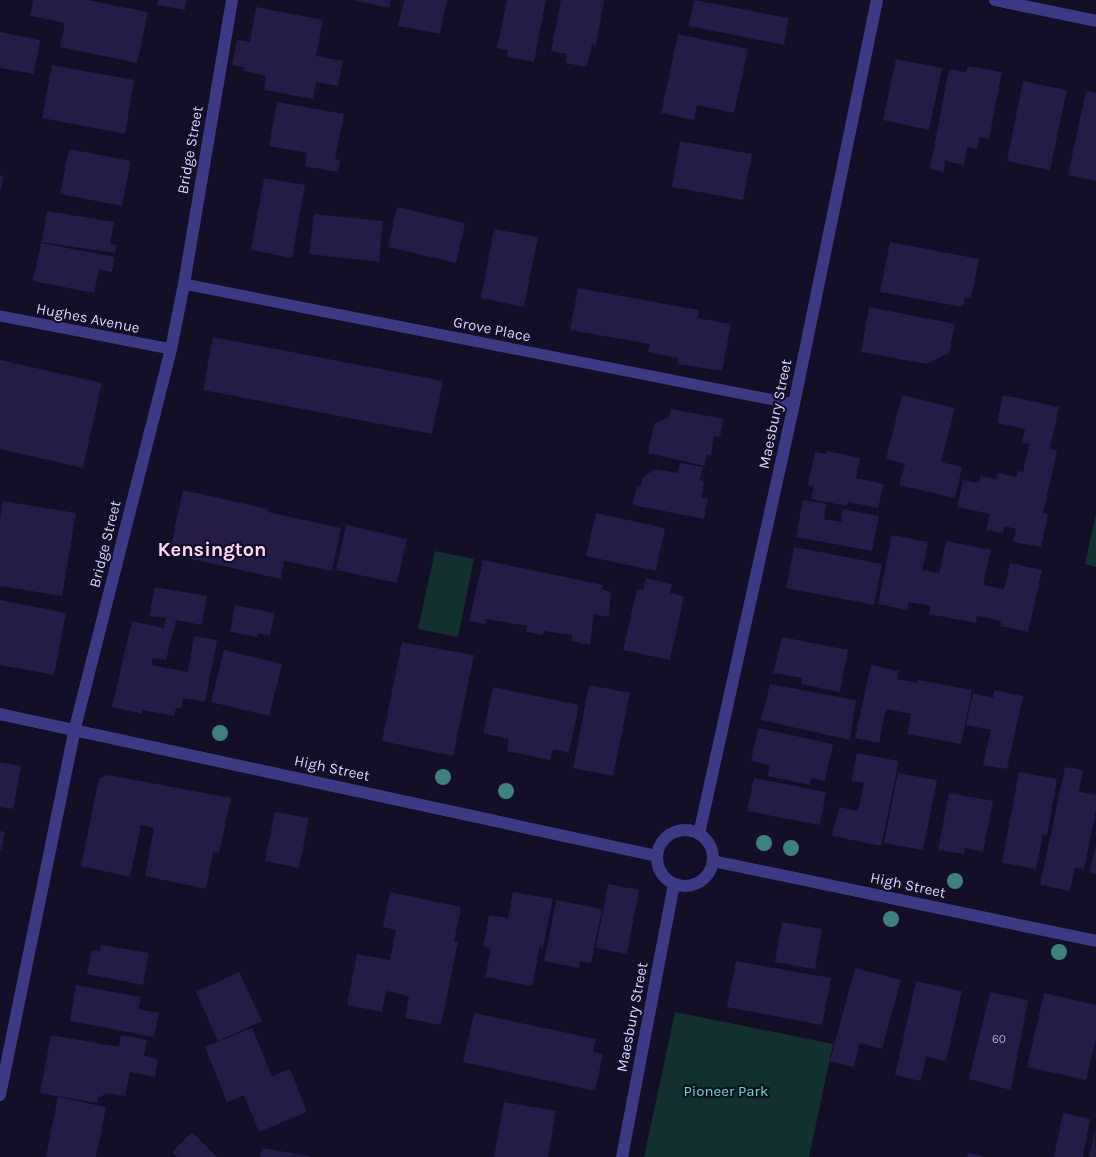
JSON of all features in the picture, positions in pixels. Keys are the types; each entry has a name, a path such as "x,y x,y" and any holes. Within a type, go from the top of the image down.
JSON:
{"street":[{"name":"Bridge Street","path":"0,1095 75,728 170,349 184,284 232,0"},
{"name":"Maesbury Street","path":"699,834 794,404 877,0"},
{"path":"995,0 1096,21"},
{"name":"High Street","path":"0,714 75,728 657,856"},
{"path":"690,830 699,834 712,848 712,868 699,883 690,886 674,884 660,871 657,856 660,847 673,833 690,830"},
{"name":"High Street","path":"713,861 1096,941"},
{"name":"Maesbury Street","path":"622,1157 674,884"}],"lane":[{"name":"Grove Place","path":"184,284 794,404"},
{"name":"Hughes Avenue","path":"0,316 170,349"}],"green space":[{"path":"1096,513 1096,567 1085,564"},
{"path":"435,551 474,559 458,637 418,629"},
{"name":"Pioneer Park","path":"675,1012 833,1044 809,1157 644,1157"}],"building":[{"path":"33,0 87,0 148,12 137,63 60,47 65,23 30,16"},
{"path":"158,0 187,0 185,10 157,5"},
{"path":"354,0 391,0 389,8"},
{"path":"404,0 447,0 440,34 398,26"},
{"path":"507,0 546,0 534,62 507,57 508,50 497,48"},
{"path":"561,0 604,0 596,45 592,44 587,67 565,63 567,54 551,51"},
{"path":"694,0 789,18 784,45 689,26"},
{"path":"256,7 323,20 316,56 343,61 338,86 316,82 313,99 264,90 266,76 243,71 245,68 232,65 237,40 250,42"},
{"path":"0,32 40,40 34,74 0,68"},
{"path":"678,34 748,49 734,113 697,105 694,120 661,113"},
{"path":"896,59 942,68 929,130 883,120"},
{"path":"52,65 134,80 125,134 42,118"},
{"path":"968,66 1002,72 989,139 980,137 977,149 967,147 964,165 945,161 944,172 930,169 949,69 966,72"},
{"path":"1023,81 1067,90 1050,170 1007,161"},
{"path":"1086,91 1096,93 1096,181 1068,175"},
{"path":"277,102 344,114 335,159 340,160 338,172 305,166 307,153 269,146"},
{"path":"680,141 752,154 743,200 672,187"},
{"path":"69,149 131,161 122,206 60,194"},
{"path":"0,175 4,176 1,190 0,190"},
{"path":"264,178 305,185 292,258 251,250"},
{"path":"397,207 465,223 456,263 388,247"},
{"path":"47,211 114,222 110,244 117,245 115,253 42,242"},
{"path":"314,214 383,221 379,262 309,254"},
{"path":"494,229 538,237 524,307 481,298"},
{"path":"890,242 979,259 971,298 965,297 963,307 880,292"},
{"path":"41,243 115,257 112,272 99,269 94,293 33,281"},
{"path":"578,288 699,310 698,318 731,324 722,371 677,364 678,358 648,352 650,344 570,330"},
{"path":"869,307 955,324 949,353 927,364 861,352"},
{"path":"213,337 443,381 432,434 203,390"},
{"path":"0,360 102,383 83,468 0,449"},
{"path":"902,395 955,408 941,462 962,467 955,498 899,485 905,464 886,459"},
{"path":"1003,395 1059,407 1050,449 1057,451 1043,513 1048,514 1041,547 1013,542 1016,529 1004,526 1003,533 986,530 990,514 957,507 963,480 979,483 980,476 996,479 998,473 1016,477 1018,471 1023,472 1029,444 1022,443 1025,429 997,423"},
{"path":"671,409 724,419 720,437 714,436 711,456 707,454 705,466 648,453 654,424 669,417"},
{"path":"827,451 860,458 856,478 884,484 878,508 848,502 847,506 811,499 814,486 808,485 815,452 826,454"},
{"path":"680,463 703,467 700,480 704,482 701,498 708,499 704,519 633,505 637,485 641,486 643,477 655,469 678,473"},
{"path":"183,490 268,509 268,512 341,528 332,571 284,561 281,579 169,554"},
{"path":"803,500 827,504 824,519 841,522 843,509 879,516 872,551 796,537"},
{"path":"3,501 76,513 62,596 0,586 0,520"},
{"path":"596,513 665,528 656,571 586,556"},
{"path":"346,525 407,539 397,583 336,570"},
{"path":"892,535 928,542 922,570 939,573 946,541 991,550 983,585 1004,589 1010,563 1042,570 1028,632 1000,626 1001,621 977,616 976,623 929,614 931,606 909,602 907,610 878,604"},
{"path":"794,547 882,564 874,605 786,588"},
{"path":"483,560 604,585 601,589 611,592 609,617 594,614 590,645 572,641 572,635 544,631 543,635 526,632 527,626 486,619 485,624 469,621"},
{"path":"646,578 672,584 670,593 684,596 670,660 623,650 637,589 643,590"},
{"path":"155,587 207,596 202,625 176,620 166,660 153,658 151,665 188,672 194,636 217,640 205,702 183,698 181,708 176,708 174,716 143,710 142,714 112,707 132,621 164,628 166,618 149,616"},
{"path":"0,600 66,613 54,675 0,665"},
{"path":"235,605 275,613 270,636 258,633 258,637 230,632"},
{"path":"782,637 848,650 840,692 801,684 802,678 773,673"},
{"path":"402,642 474,655 453,756 382,741"},
{"path":"224,650 282,664 269,716 211,702"},
{"path":"871,665 899,671 897,679 918,683 918,680 972,690 961,744 907,734 911,714 886,709 879,743 855,738"},
{"path":"770,684 856,700 850,740 761,720"},
{"path":"589,685 630,693 613,776 573,768"},
{"path":"493,687 579,705 569,753 553,749 550,760 507,751 509,739 483,733"},
{"path":"994,690 1023,696 1007,769 983,765 991,730 966,725 973,693 993,698"},
{"path":"758,728 833,744 825,781 811,778 810,785 768,776 770,765 751,761"},
{"path":"857,753 899,761 881,846 832,836 839,807 858,811 864,783 851,781"},
{"path":"0,762 21,766 13,809 0,807"},
{"path":"1065,767 1083,770 1079,792 1096,795 1096,810 1084,869 1075,867 1070,891 1040,885"},
{"path":"1019,772 1057,779 1047,836 1043,834 1036,869 1002,863"},
{"path":"898,773 937,780 923,850 884,843"},
{"path":"108,775 231,798 219,853 213,852 206,889 145,876 154,828 141,825 130,877 81,866 99,778"},
{"path":"754,778 826,792 820,825 747,811"},
{"path":"949,793 993,801 983,852 965,848 964,854 938,850"},
{"path":"275,812 309,818 299,868 265,861"},
{"path":"0,831 5,832 1,850 0,850"},
{"path":"1096,847 1096,874 1090,873"},
{"path":"608,884 639,890 627,954 596,948"},
{"path":"390,892 461,907 454,942 458,942 441,1025 405,1018 409,996 386,991 382,1012 347,1005 357,954 390,960 396,930 383,927"},
{"path":"513,892 553,899 543,949 540,947 532,986 485,977 491,948 483,947 489,915 508,918"},
{"path":"556,900 602,909 591,963 580,961 579,968 544,961"},
{"path":"782,922 822,929 815,969 775,962"},
{"path":"101,945 149,953 143,985 87,974 92,950 100,951"},
{"path":"736,961 831,978 822,1025 727,1007"},
{"path":"855,968 901,980 882,1049 860,1043 854,1067 830,1061"},
{"path":"239,972 262,1021 218,1041 196,992"},
{"path":"916,981 962,991 946,1061 926,1057 921,1081 895,1075"},
{"path":"76,985 141,997 138,1009 159,1013 154,1037 70,1021"},
{"path":"990,992 1028,1000 1011,1090 969,1079"},
{"path":"1044,993 1096,1005 1096,1039 1086,1080 1027,1067"},
{"path":"474,1013 596,1039 593,1052 603,1054 595,1091 463,1062"},
{"path":"252,1028 272,1076 290,1069 307,1112 259,1132 244,1095 227,1102 205,1047"},
{"path":"51,1035 119,1047 121,1035 147,1040 144,1056 158,1059 155,1077 130,1072 125,1096 107,1093 98,1098 97,1103 40,1093"},
{"path":"58,1097 106,1107 96,1157 46,1157"},
{"path":"504,1102 556,1111 548,1157 494,1157"},
{"path":"1063,1113 1090,1119 1083,1157 1054,1157"},
{"path":"1095,1128 1096,1157 1089,1157"},
{"path":"192,1132 217,1157 177,1157 172,1152"},
{"path":"262,1148 309,1156 309,1157 260,1157"},
{"path":"968,1153 982,1156 982,1157 967,1157"}],"district":[{"name":"Kensington","path":"212,549"}]}
